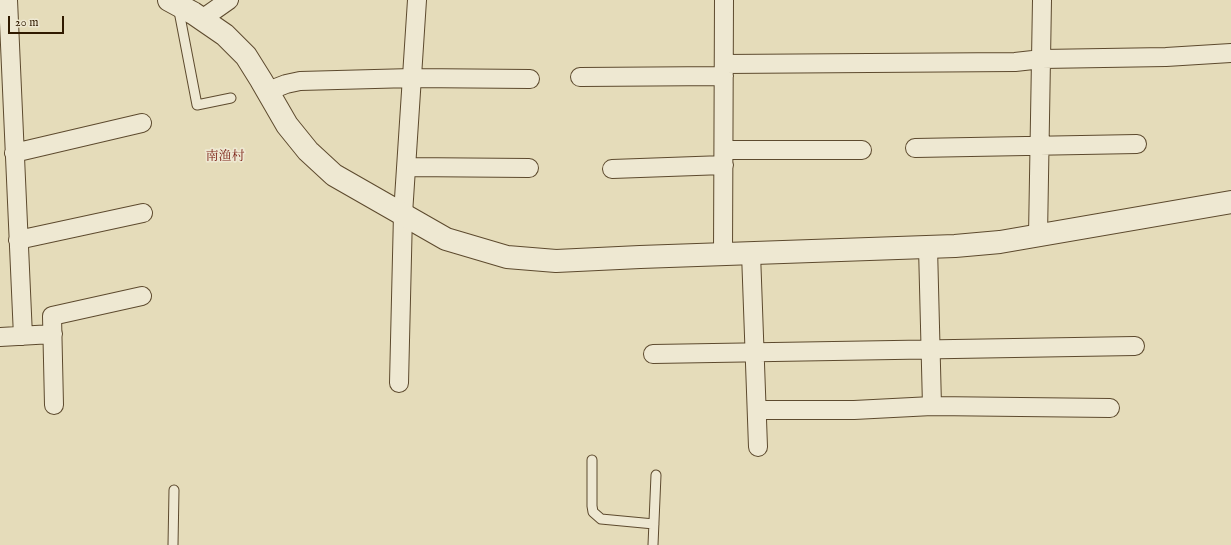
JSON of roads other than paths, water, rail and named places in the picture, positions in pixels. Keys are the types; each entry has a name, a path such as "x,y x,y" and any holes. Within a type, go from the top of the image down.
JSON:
{"street":[{"path":"8,0 23,336"},
{"path":"202,19 229,0"},
{"path":"399,383 403,214 417,0"},
{"path":"723,254 724,0"},
{"path":"1038,236 1042,0"},
{"path":"173,2 225,35 246,56 287,125 308,151 334,175 446,239 507,257 556,261 928,247 1000,242 1231,202"},
{"path":"580,77 724,70 1015,62 1042,59 1166,57 1231,53"},
{"path":"268,91 300,81 412,78 530,79"},
{"path":"14,153 142,123"},
{"path":"915,148 1137,144"},
{"path":"612,169 724,157 862,150"},
{"path":"406,167 530,168"},
{"path":"18,240 142,213"},
{"path":"928,247 932,406"},
{"path":"751,253 758,447"},
{"path":"54,405 52,316 142,296"},
{"path":"0,337 53,334"},
{"path":"653,354 1135,346"},
{"path":"757,410 854,410 932,406 1110,408"}],"lane":[{"path":"173,2 197,105 231,98"},
{"path":"592,460 593,512 601,519 654,524"},
{"path":"653,545 656,475"},
{"path":"173,545 174,490"}],"district":[{"name":"南渔村","path":"225,157"}]}
